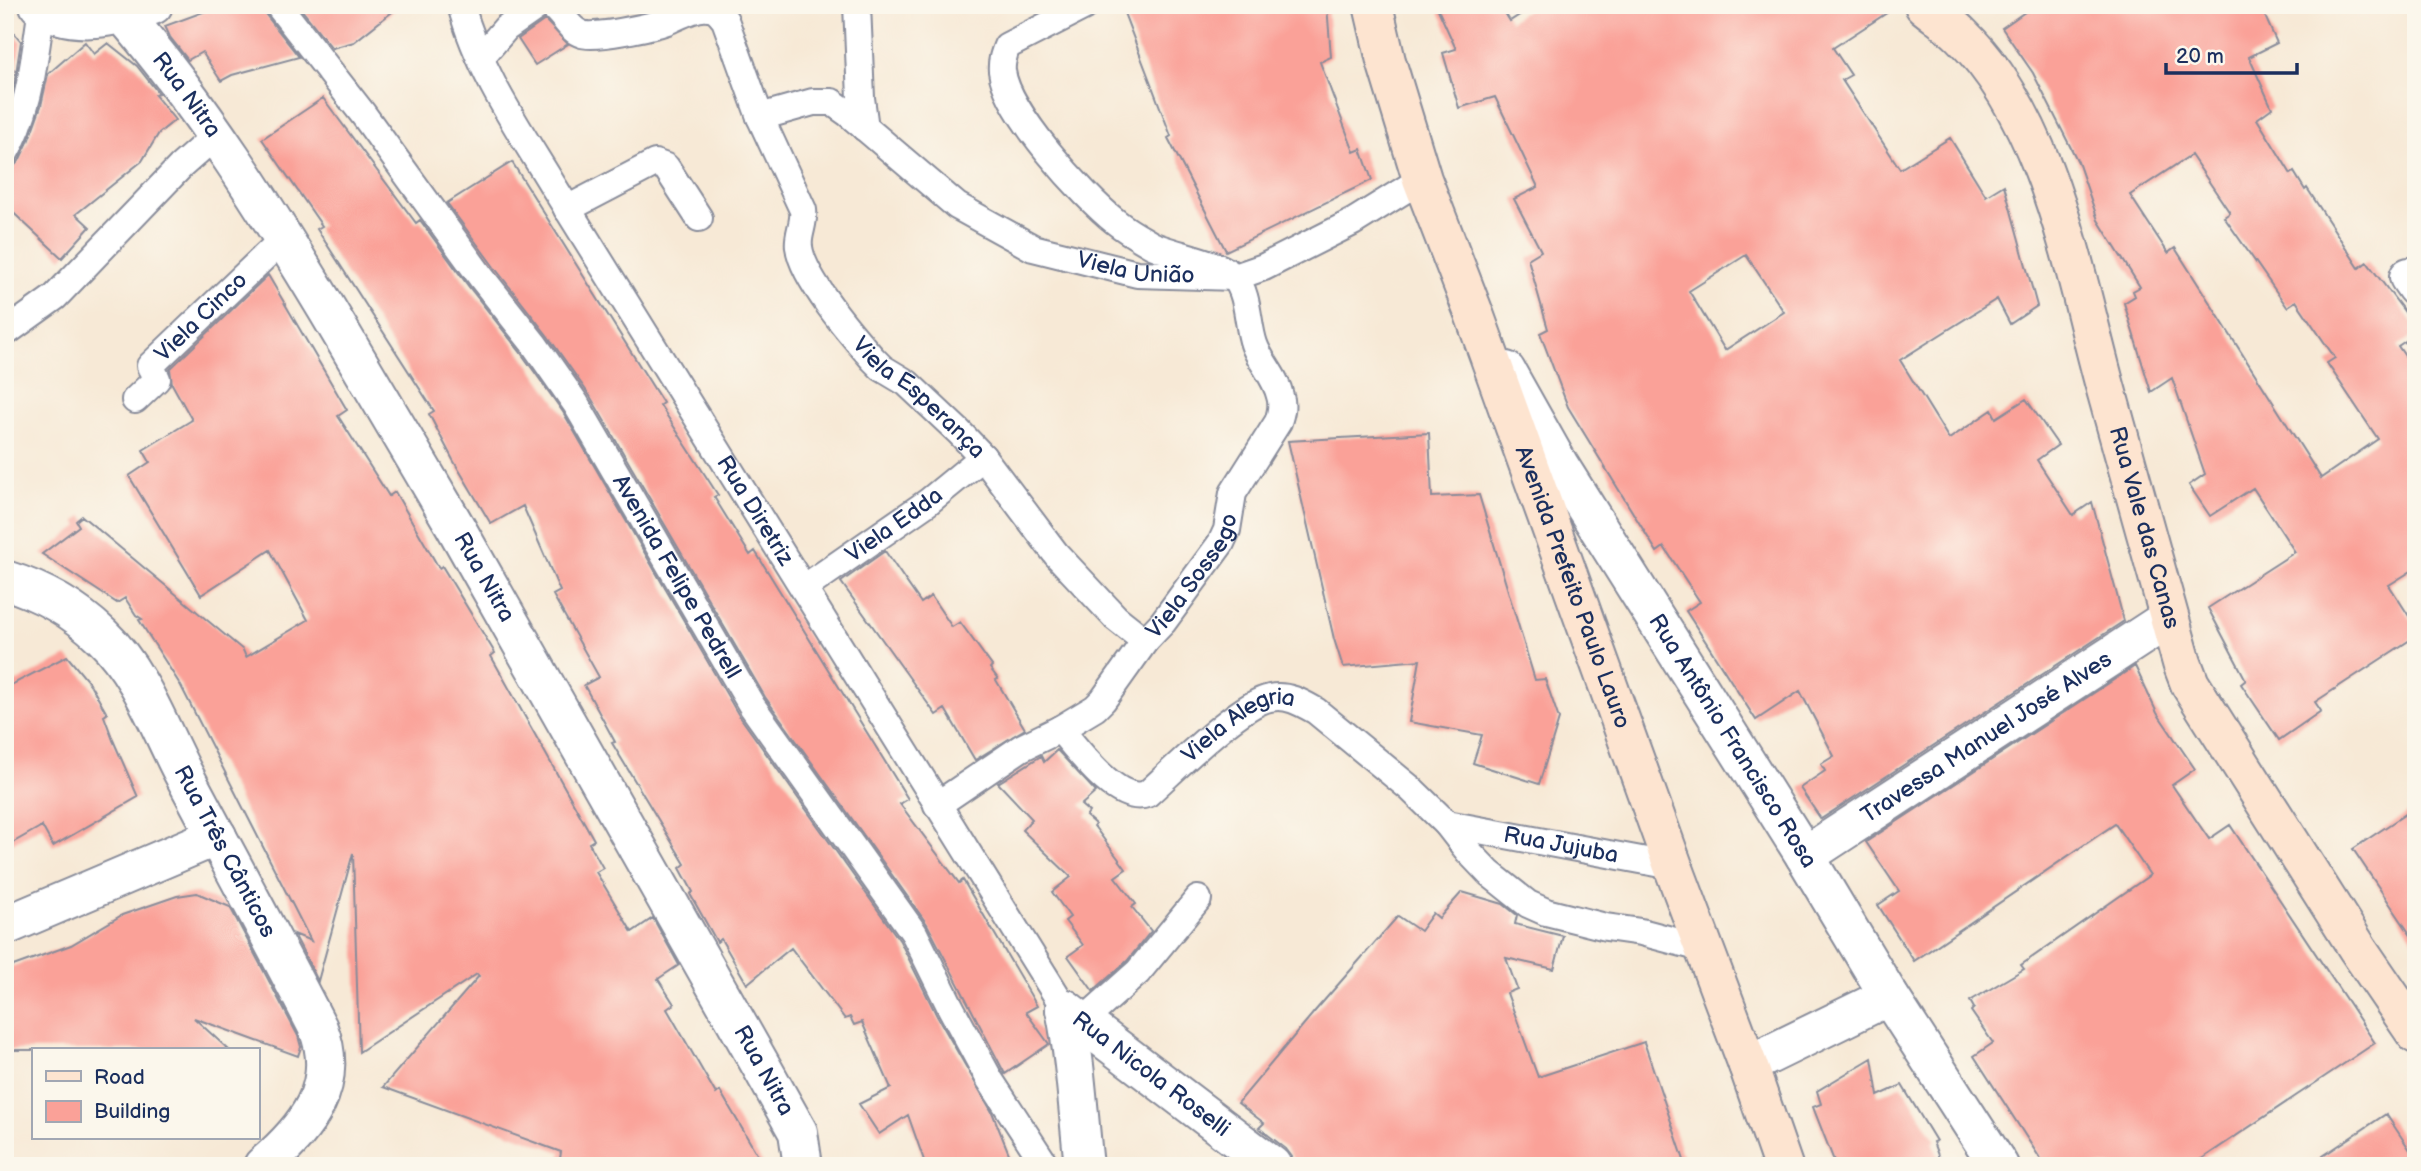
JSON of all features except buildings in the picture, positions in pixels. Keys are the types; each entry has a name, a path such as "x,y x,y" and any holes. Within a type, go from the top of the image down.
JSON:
{"street":[{"name":"Avenida Prefeito Paulo Lauro","path":"1373,5 1386,61 1422,179 1473,312 1783,1166"},
{"name":"Rua Vale das Canas","path":"1924,5 1961,35 1981,57 2020,118 2037,153 2061,222 2169,618 2190,684 2358,949 2416,1034"},
{"path":"41,6 62,16 95,19 138,9"},
{"name":"Rua Nitra","path":"138,9 163,61 284,238 411,450 798,1132 803,1166"},
{"name":"Rua Antônio Francisco Rosa","path":"1473,312 1559,465 1805,856 1889,996 1999,1166"},
{"name":"Rua Três Cânticos","path":"5,580 49,598 76,614 103,637 142,691 325,1044 326,1073 317,1102 295,1136 263,1166"},
{"name":"Travessa Manuel José Alves","path":"1805,856 2169,618"},
{"path":"5,926 217,836"},
{"path":"1748,1065 1889,996"},
{"path":"1074,1016 1077,1108 1084,1166"},
{"name":"Rua Nicola Roselli","path":"1074,1016 1272,1166"}],"lane":[{"name":"Avenida Felipe Pedrell","path":"278,5 363,114 576,404 752,706 914,933 983,1068 1046,1166"},
{"name":"Rua Diretriz","path":"461,5 481,57 506,109 937,805 1074,1016"},
{"path":"481,57 506,28 539,5"},
{"name":"Viela Esperança","path":"550,5 560,11 573,29 591,35 662,22 702,8 711,8 725,20 760,117 803,210 799,251 818,289 881,368 907,383 983,457 1056,554 1116,618 1145,641"},
{"path":"857,5 864,128"},
{"path":"1087,5 1007,46 1002,58 1002,72 1007,88 1033,132 1115,222 1154,246 1222,269 1235,277"},
{"path":"5,153 19,124 30,87 41,6"},
{"name":"Viela União","path":"760,117 813,102 832,102 957,206 1032,248 1137,274 1235,277 1264,267 1353,222 1422,179"},
{"path":"5,333 55,297 181,166 216,135"},
{"path":"567,209 655,163 666,167 699,218"},
{"name":"Viela Cinco","path":"135,400 157,379 150,366 284,238"},
{"name":"Viela Sossego","path":"1060,729 1095,708 1221,543 1227,530 1233,493 1278,422 1282,399 1254,344 1246,306 1235,277"},
{"name":"Viela Edda","path":"804,588 928,502 983,457"},
{"name":"Viela Alegria","path":"1060,729 1088,761 1121,792 1139,797 1147,794 1204,742 1256,702 1284,697 1308,707 1411,789 1447,824 1489,873 1528,904 1546,912 1705,949"},
{"path":"937,805 1021,748 1060,729"},
{"name":"Rua Jujuba","path":"1447,824 1673,866"},
{"path":"1074,1016 1138,972 1198,899"}]}
